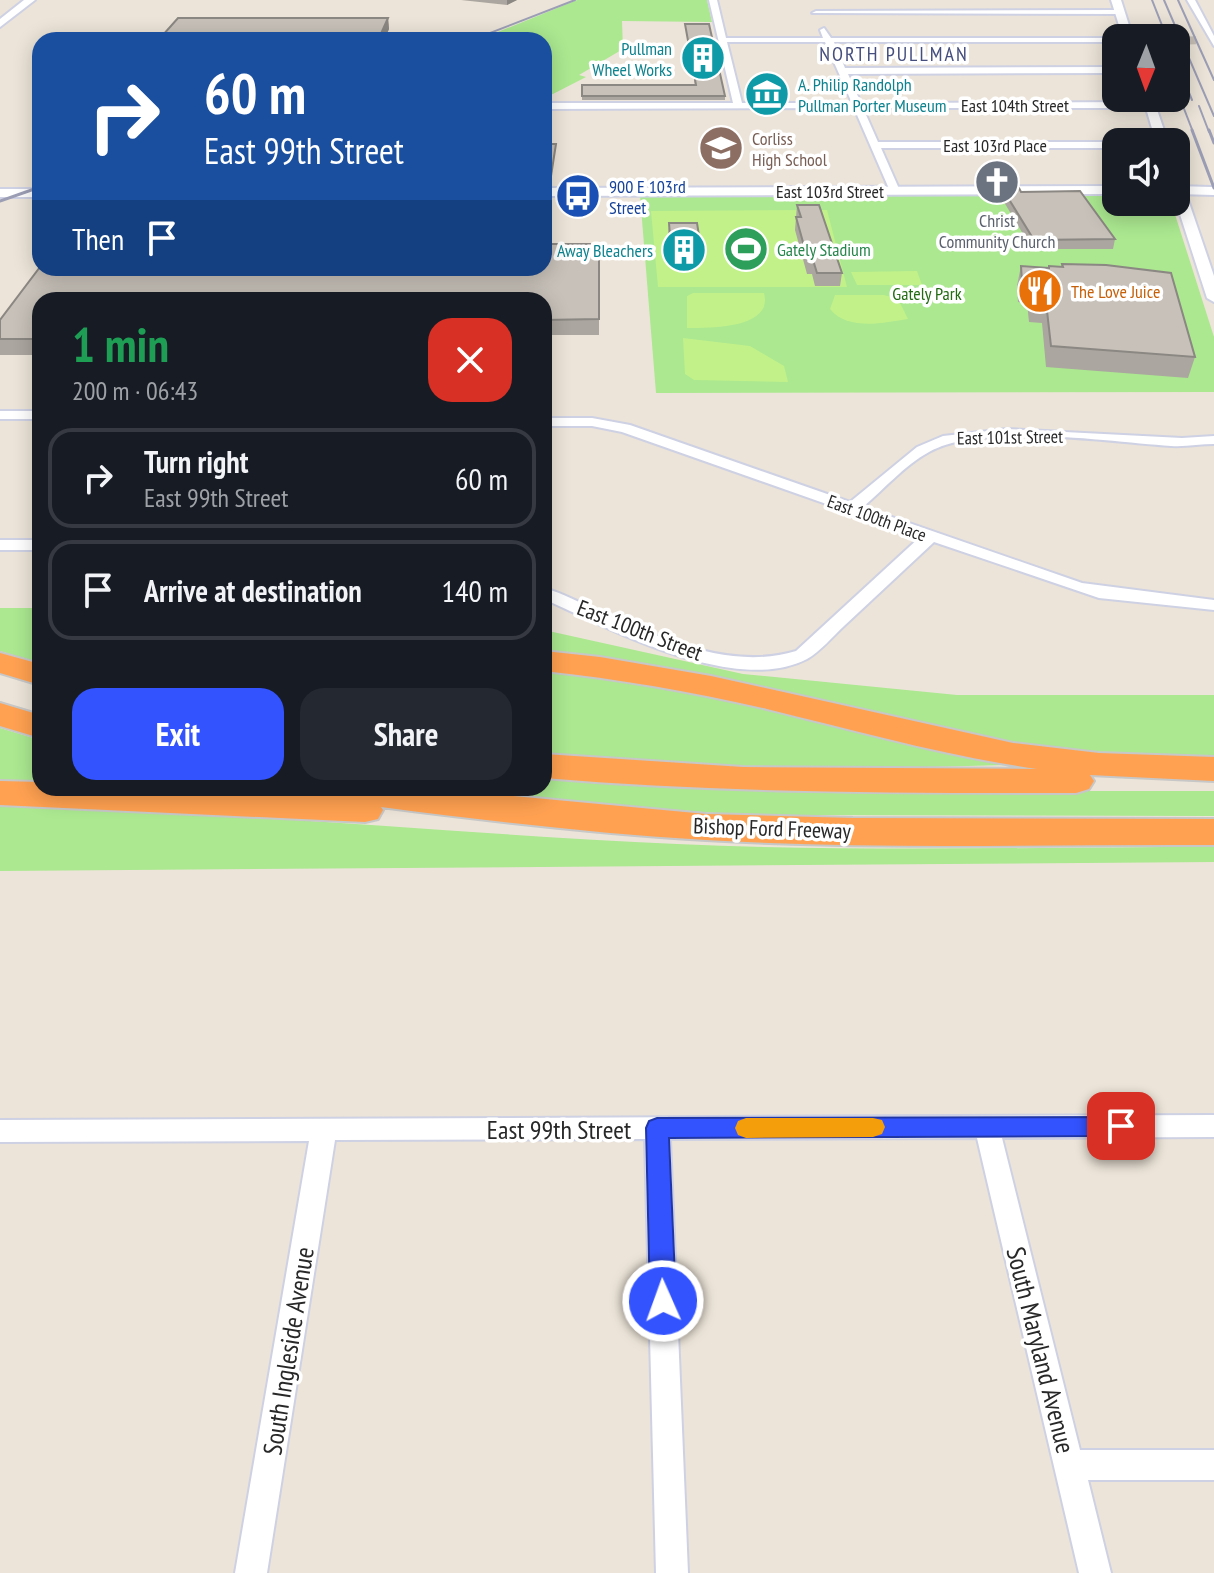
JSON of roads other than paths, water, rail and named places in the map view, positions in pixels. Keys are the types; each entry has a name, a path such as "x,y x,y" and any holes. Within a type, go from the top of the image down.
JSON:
{"highway":[{"path":"552,662 666,677 988,750 1141,768 1214,769"},
{"path":"0,663 32,673"},
{"path":"0,693 32,689"},
{"path":"0,714 32,724"},
{"path":"552,767 688,777 811,780 1214,780"},
{"path":"0,793 32,794"},
{"path":"78,796 235,802 541,825 706,827"},
{"name":"Bishop Ford Freeway","path":"393,796 469,806 706,827 853,831 1214,832"}],"main road":[{"path":"1190,188 1210,190"},
{"name":"East 103rd Street","path":"552,192 1102,190"},
{"path":"0,193 32,193"}],"street":[{"path":"0,24 30,0"},
{"path":"713,0 738,106"},
{"path":"810,0 895,191"},
{"path":"1007,0 1018,12"},
{"path":"1116,0 1124,24"},
{"path":"1191,0 1201,12 1213,41 1199,40"},
{"path":"816,13 1120,12"},
{"path":"722,40 1102,40"},
{"path":"842,71 1102,70"},
{"name":"East 104th Street","path":"552,106 1102,103"},
{"name":"East 103rd Place","path":"875,145 1102,145"},
{"path":"1187,216 1214,298"},
{"path":"0,415 32,415"},
{"name":"East 100th Place","path":"552,422 592,422 625,428 930,537 1099,593 1214,605"},
{"name":"East 101st Street","path":"852,508 933,442 954,437 1075,435 1193,442 1214,440"},
{"name":"East 101st Street","path":"1193,442 1214,449"},
{"name":"East 100th Street","path":"552,596 675,648 730,661 780,663 802,655 930,537"},
{"path":"0,545 32,545"},
{"name":"East 99th Street","path":"0,1131 1214,1126"},
{"name":"South Maryland Avenue","path":"987,1127 1095,1573"},
{"path":"657,1128 672,1573"},
{"name":"South Ingleside Avenue","path":"251,1573 324,1130"},
{"path":"1069,1465 1214,1465"}],"tunnel":[{"path":"1190,40 1199,40"}],"railway":[{"path":"493,32 575,0"},
{"path":"1152,0 1161,24"},
{"path":"1164,0 1214,116"},
{"path":"1178,0 1214,80"},
{"path":"1190,95 1192,100"},
{"path":"1199,106 1209,132"},
{"path":"1185,112 1193,132"},
{"path":"1192,130 1214,188"},
{"path":"1209,130 1214,143"},
{"path":"0,201 32,190"}],"place":[{"name":"Pullman Wheel Works","path":"703,58"},
{"name":"A. Philip Randolph Pullman Porter Museum","path":"767,94"},
{"name":"Corliss High School","path":"721,148"},
{"name":"Christ Community Church","path":"997,182"},
{"name":"900 E 103rd Street","path":"578,196"},
{"name":"Gately Stadium","path":"746,249"},
{"name":"Away Bleachers","path":"684,250"},
{"name":"The Love Juice","path":"1040,291"}],"district":[{"name":"NORTH PULLMAN","path":"894,54"}],"park label":[{"name":"Gately Park","path":"927,293"}]}
